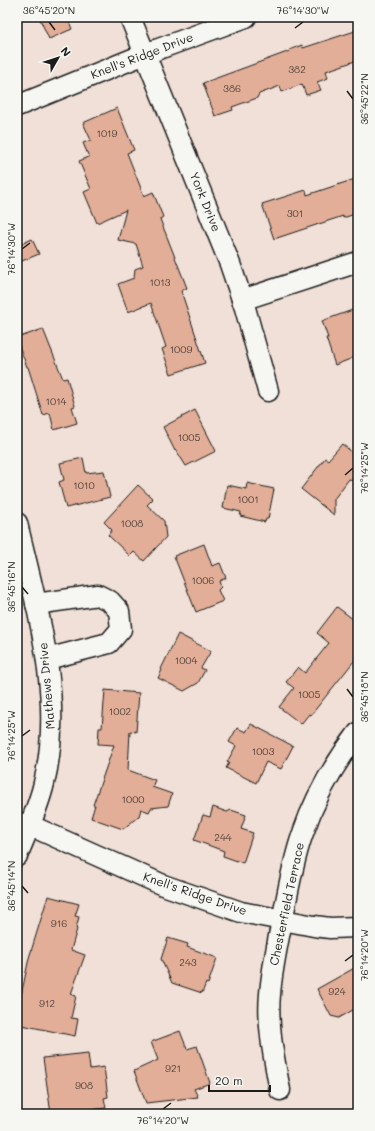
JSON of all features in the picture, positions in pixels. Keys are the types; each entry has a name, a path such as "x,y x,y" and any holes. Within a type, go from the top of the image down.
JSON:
{"street":[{"name":"York Drive","path":"130,17 230,264 268,391"},
{"name":"Knell's Ridge Drive","path":"17,106 145,54 246,17"},
{"path":"242,300 358,262"},
{"name":"Mathews Drive","path":"17,523 47,659 50,694 51,739 44,783 23,824 17,856"},
{"path":"36,604 98,595 110,601 118,612 121,629 109,643 47,659"},
{"name":"Chesterfield Terrace","path":"280,1090 271,1041 270,994 282,920 293,866 303,833 322,790 333,768 358,733"},
{"name":"Knell's Ridge Drive","path":"23,824 163,885 241,912 330,928 358,927"}],"building":[{"path":"39,17 67,17 72,29 49,39"},
{"path":"358,30 358,60 326,71 328,78 317,82 321,90 306,95 302,84 282,92 280,86 259,94 257,98 232,107 233,110 215,116 203,83 290,51 289,50 302,45 303,48"},
{"path":"117,108 134,150 127,153 144,196 153,192 163,217 160,219 187,288 181,291 205,363 171,374 162,349 166,347 151,303 128,312 118,284 134,278 135,269 143,266 136,244 118,240 126,210 97,223 84,192 91,189 79,161 89,157 83,143 91,140 83,123"},
{"path":"358,178 358,213 343,218 343,216 274,239 262,204 306,190 307,195"},
{"path":"32,239 39,254 17,263 17,246"},
{"path":"358,308 358,356 335,365 322,321"},
{"path":"43,329 63,379 67,378 75,406 72,407 77,423 54,430 50,413 43,415 28,367 17,340 17,338"},
{"path":"195,410 216,451 186,466 176,450 175,451 163,427"},
{"path":"342,444 358,457 358,473 353,480 349,479 334,499 334,515 301,489 325,458 328,460"},
{"path":"83,458 86,473 104,471 110,497 66,508 59,482 64,480 60,463"},
{"path":"247,483 274,489 268,519 266,519 265,522 240,516 241,512 223,508 227,485 246,489"},
{"path":"138,485 153,499 147,505 164,521 166,537 144,561 134,552 130,556 108,535 112,530 104,522"},
{"path":"204,544 212,566 220,563 226,578 219,581 221,587 218,590 223,601 196,612 174,556"},
{"path":"337,607 358,623 358,656 311,715 309,714 301,724 279,707 294,688 286,682 298,667 305,673 329,643 317,633"},
{"path":"178,634 211,651 201,668 205,670 198,683 184,691 158,678"},
{"path":"105,690 139,693 136,732 130,731 128,770 155,780 152,787 172,794 168,806 151,808 149,812 141,809 139,816 123,829 91,818 95,805 93,805 114,745 98,744 99,728 102,728"},
{"path":"251,724 293,746 281,769 266,762 256,783 226,768 229,763 227,762 236,746 229,742 237,728 246,732"},
{"path":"213,807 227,812 231,810 246,815 241,829 253,833 243,863 223,856 224,851 194,840 203,815 210,817"},
{"path":"48,896 79,904 75,916 79,917 77,929 71,950 85,955 71,994 76,996 71,1018 78,1019 75,1036 17,1024 17,1015 29,958"},
{"path":"168,938 188,944 187,947 217,958 208,984 206,983 202,993 172,983 161,959"},
{"path":"358,966 358,1007 339,1018 331,1016 317,989"},
{"path":"180,1031 187,1049 197,1046 210,1083 194,1089 198,1097 146,1103 134,1071 158,1060 151,1042"},
{"path":"88,1053 90,1069 104,1067 108,1097 104,1098 106,1108 51,1114 43,1058"}]}
